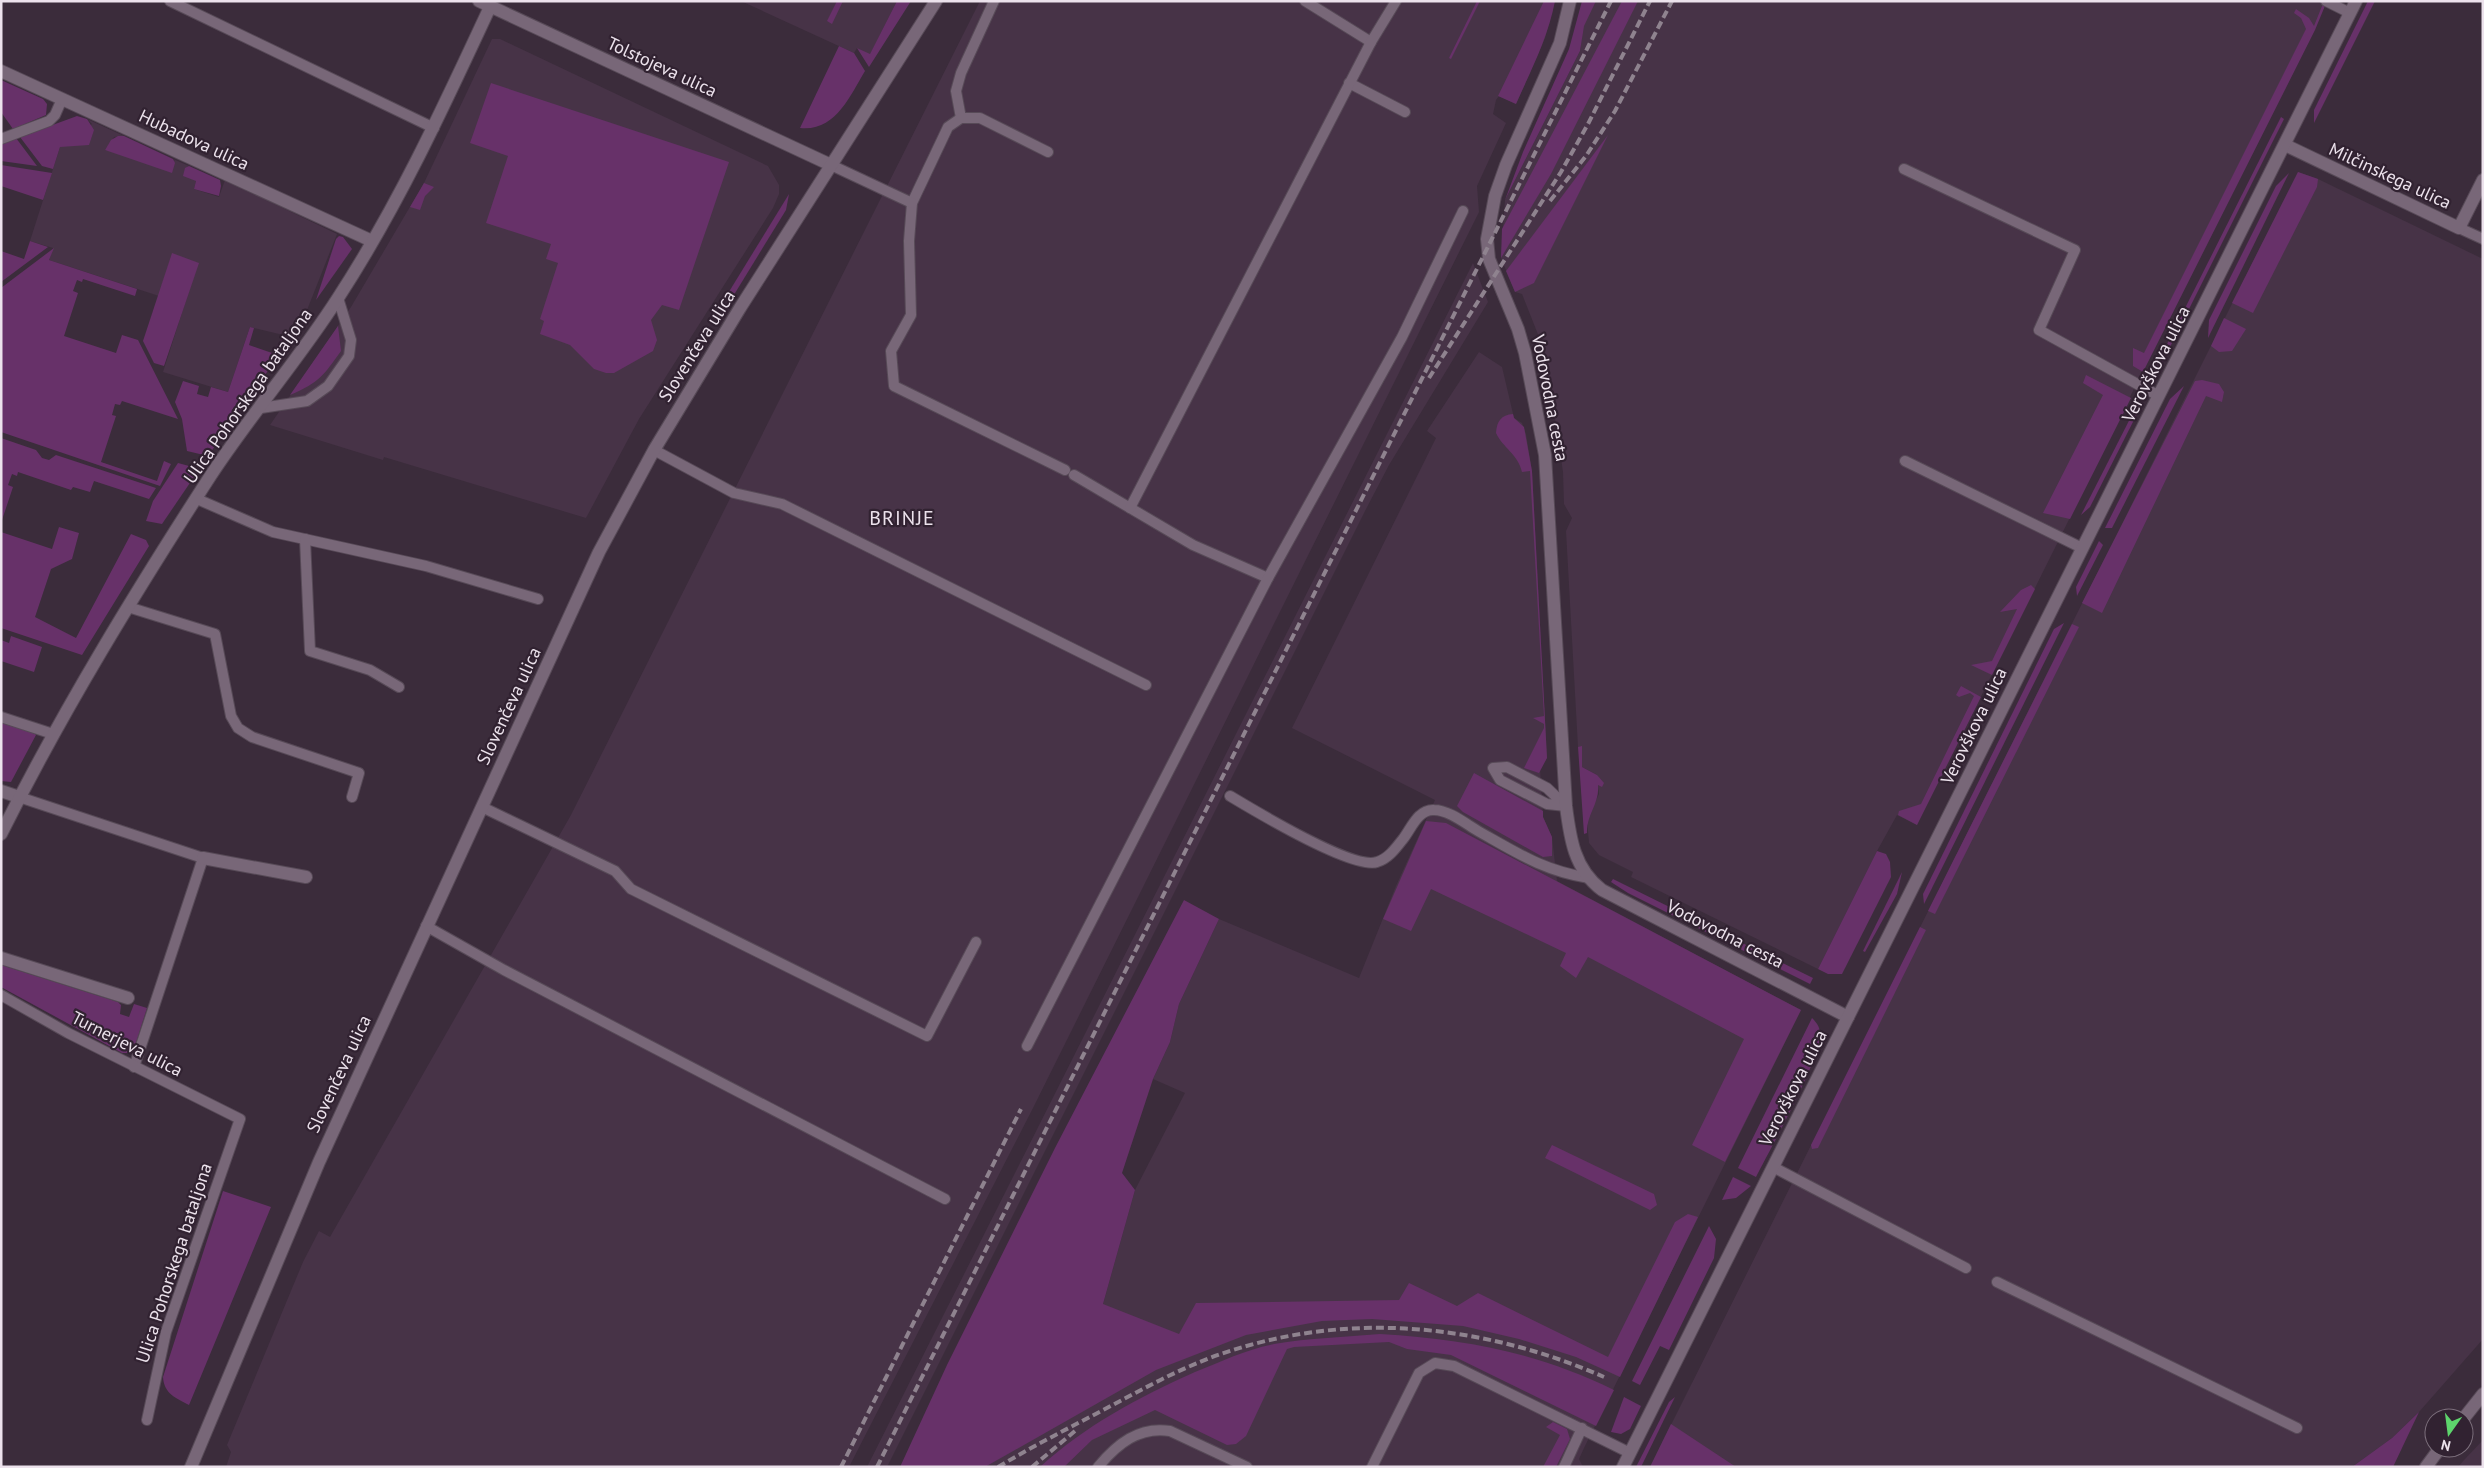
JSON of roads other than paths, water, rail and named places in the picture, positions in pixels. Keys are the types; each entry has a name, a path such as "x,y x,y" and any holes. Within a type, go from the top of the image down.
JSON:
{"street":[{"name":"Slovenčeva ulica","path":"191,1467 318,1162 600,552 654,450 831,165 936,1"},
{"name":"Vodovodna cesta","path":"1570,1 1560,44 1506,165 1495,196 1487,239 1489,259 1522,345 1539,415 1545,455 1566,806 1571,840 1578,863 1589,878 1612,896 1848,1017"},
{"name":"Ulica Pohorskega bataljona","path":"1,834 54,734 128,607 212,473 261,408 338,298 372,241 434,128 485,4"},
{"name":"Tolstojeva ulica","path":"485,4 831,165"},
{"name":"Verovškova ulica","path":"1623,1467 2353,7"},
{"name":"Hubadova ulica","path":"1,71 372,241"},
{"name":"Milčinskega ulica","path":"2285,145 2459,228 2483,180"},
{"path":"1,790 19,798"},
{"path":"203,858 306,877"},
{"path":"1,958 128,998"},
{"path":"2472,1408 2483,1394"}],"lane":[{"path":"170,1 434,128"},
{"path":"961,118 956,91 961,73 994,1"},
{"path":"1306,1 1370,42"},
{"path":"1130,508 1370,42 1396,1"},
{"path":"2326,1 2353,7"},
{"path":"1349,83 1405,112"},
{"path":"1,139 49,120 55,116 62,99"},
{"path":"1048,152 980,118 961,118 948,127 912,203 908,241 911,315 891,351 894,386 1069,473 1194,545 1268,578"},
{"path":"831,165 912,203"},
{"path":"1904,169 2075,250 2039,330 2159,396"},
{"path":"1027,1046 1268,578 1402,337 1463,210"},
{"path":"2459,228 2483,239"},
{"path":"261,408 307,401 328,386 349,356 351,340 338,298"},
{"path":"654,450 734,493 782,504 1146,685"},
{"path":"1904,461 2082,548"},
{"path":"197,499 273,532 426,566 538,599"},
{"path":"305,539 310,651 370,670 399,687"},
{"path":"128,607 215,634 231,716 238,728 252,737 359,773 352,797"},
{"path":"1,717 54,734"},
{"path":"1507,767 1547,788 1566,806 1547,804 1500,780 1493,768 1507,767"},
{"name":"Vodovodna cesta","path":"1230,796 1306,838 1365,863 1378,862 1389,855 1420,814 1434,810 1450,816 1535,863 1562,874 1589,878"},
{"path":"19,798 203,858 134,1067"},
{"path":"482,807 615,871 631,889 927,1036 976,942"},
{"path":"426,926 504,970 946,1199"},
{"name":"Turnerjeva ulica","path":"1,995 134,1067 240,1119"},
{"name":"Ulica Pohorskega bataljona","path":"147,1420 166,1332 240,1119"},
{"path":"1773,1167 1966,1268"},
{"path":"1997,1282 2297,1428"},
{"path":"1372,1467 1419,1373 1434,1363 1454,1366 1630,1453"},
{"path":"1564,1467 1582,1428"},
{"path":"1098,1467 1109,1454 1130,1438 1147,1430 1157,1429 1170,1431 1247,1467"}],"railway":[{"path":"877,1467 1611,1"},
{"path":"1429,378 1561,172 1588,124 1650,1"},
{"path":"1550,201 1586,156 1615,111 1672,1"},
{"path":"841,1467 1021,1109"},
{"path":"998,1467 1133,1394 1191,1366 1221,1354 1269,1340 1317,1332 1366,1328 1415,1329 1463,1335 1511,1345 1558,1359 1604,1377"},
{"path":"1032,1467 1075,1431"}],"district":[{"name":"BRINJE","path":"902,518"}]}
